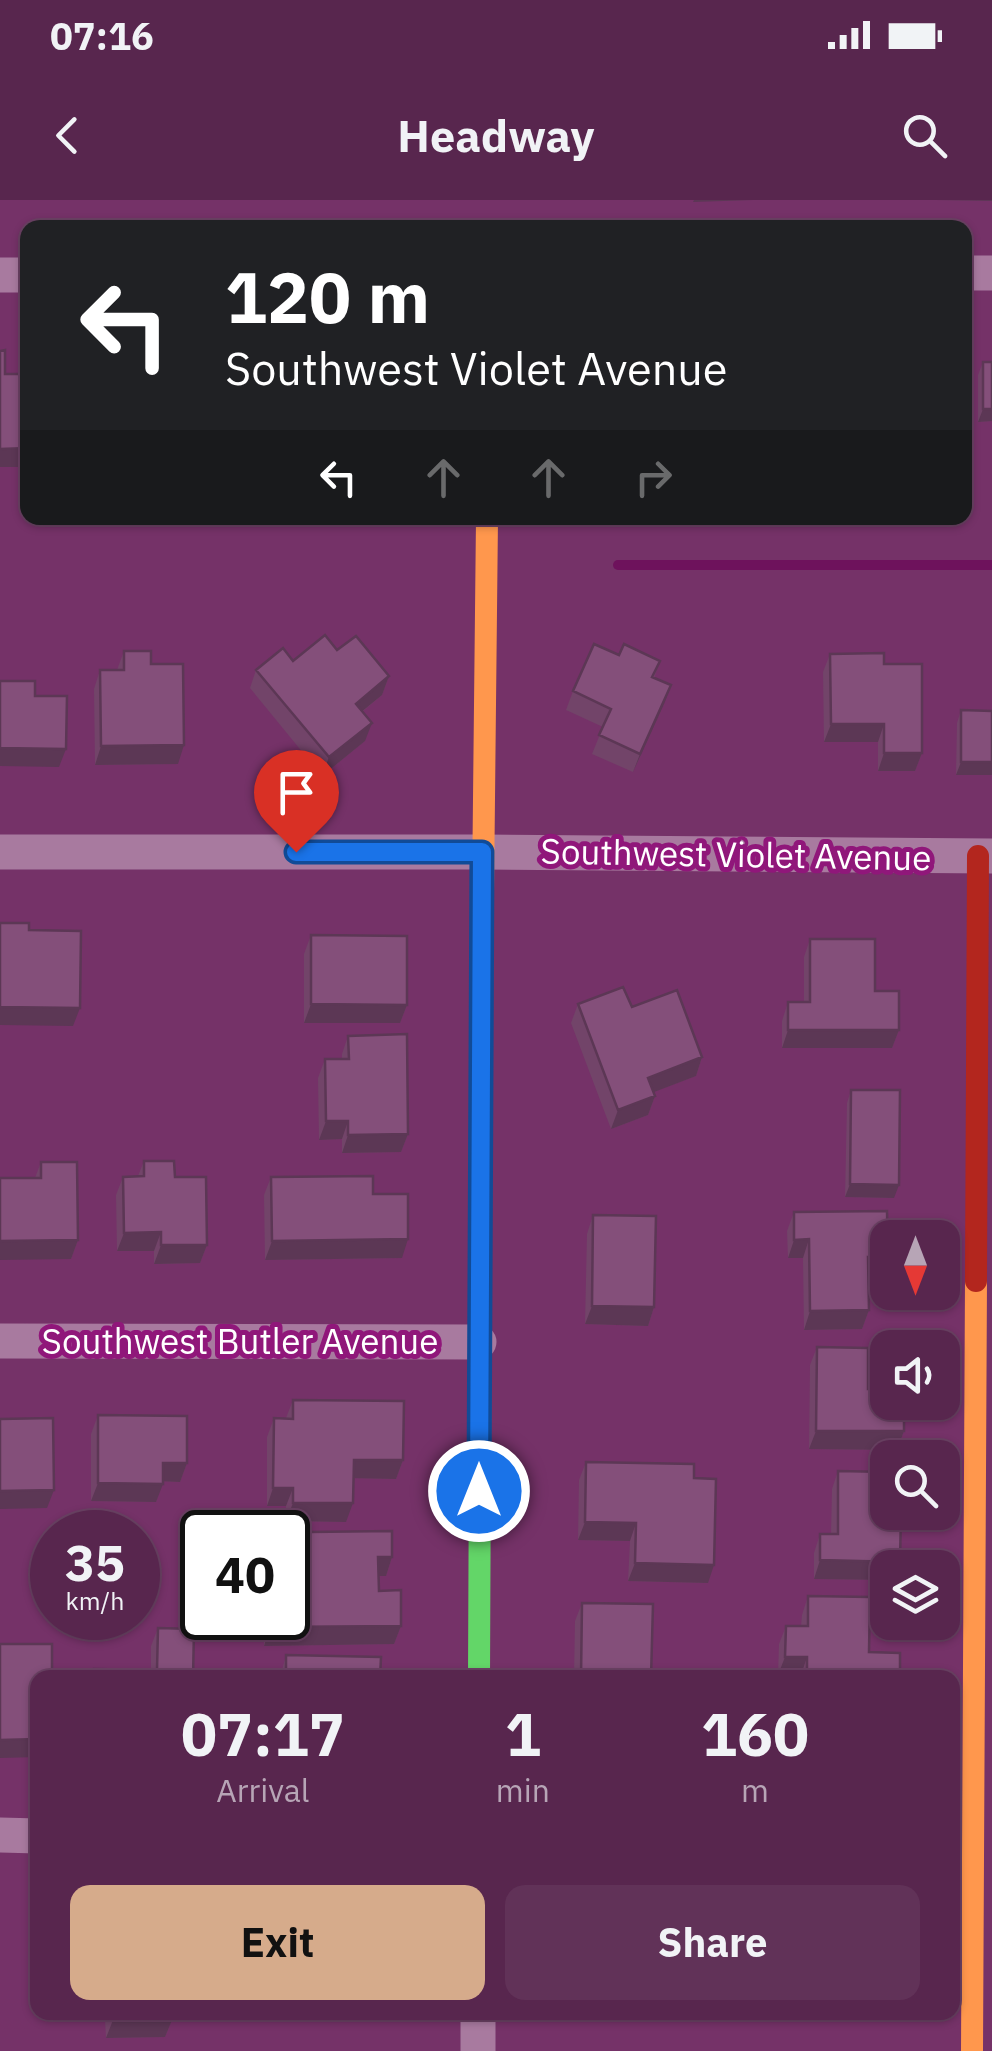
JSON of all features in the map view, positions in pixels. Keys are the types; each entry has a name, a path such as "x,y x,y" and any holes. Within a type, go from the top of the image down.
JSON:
{"street":[{"path":"479,1670 487,525"},
{"name":"Southwest Violet Avenue","path":"0,852 985,856"},
{"path":"972,2051 985,856"},
{"name":"Southwest Butler Avenue","path":"0,1340 479,1342"},
{"path":"0,1836 30,1836"},
{"path":"478,2020 478,2051"}],"building":[{"path":"5,350 5,374 20,374 20,448 0,449 0,351"},
{"path":"983,362 992,362 992,409 983,409"},
{"path":"325,635 337,650 356,636 389,676 356,704 372,723 329,757 256,670 283,648 293,661"},
{"path":"594,644 619,655 624,644 660,661 652,677 671,685 640,754 599,735 611,709 573,691"},
{"path":"124,651 151,651 151,664 183,664 184,745 101,746 100,670 124,670"},
{"path":"884,653 884,664 922,664 922,753 884,753 884,724 831,724 830,654"},
{"path":"0,681 35,681 35,696 67,696 66,749 0,748"},
{"path":"961,710 992,711 992,762 961,762"},
{"path":"0,923 29,923 29,930 81,931 80,1008 0,1007"},
{"path":"311,935 407,936 407,1005 311,1004"},
{"path":"810,939 875,939 875,991 899,991 899,1030 788,1030 788,1002 810,1002"},
{"path":"623,987 632,1007 677,990 702,1057 648,1078 655,1096 618,1110 578,1004"},
{"path":"407,1034 408,1134 348,1135 348,1121 326,1121 325,1059 349,1059 348,1036"},
{"path":"851,1090 900,1090 899,1185 850,1184"},
{"path":"144,1161 174,1161 175,1177 206,1177 207,1245 161,1245 161,1232 124,1233 123,1177 144,1176"},
{"path":"41,1162 77,1162 78,1240 0,1241 0,1178 41,1178"},
{"path":"373,1176 373,1194 408,1194 408,1239 272,1241 271,1177"},
{"path":"887,1211 887,1220 870,1220 869,1310 810,1311 809,1239 794,1240 794,1212"},
{"path":"593,1215 656,1216 654,1307 592,1306"},
{"path":"817,1347 868,1348 870,1420 904,1420 904,1431 816,1431"},
{"path":"293,1400 404,1401 403,1460 354,1460 353,1503 293,1503 293,1488 273,1488 274,1418 293,1419"},
{"path":"98,1415 187,1416 187,1463 163,1463 163,1484 98,1483"},
{"path":"53,1418 54,1490 0,1491 0,1419"},
{"path":"586,1462 694,1464 694,1478 716,1479 714,1565 635,1563 636,1523 585,1522"},
{"path":"838,1471 870,1472 870,1530 901,1530 900,1550 870,1550 870,1561 820,1560 820,1534 838,1534"},
{"path":"392,1531 392,1557 378,1557 379,1591 401,1590 401,1626 310,1627 310,1532"},
{"path":"808,1596 870,1597 869,1652 900,1653 900,1670 807,1670 807,1657 785,1657 786,1626 808,1626"},
{"path":"582,1603 653,1604 651,1670 581,1670"},
{"path":"160,1628 180,1629 180,1640 194,1640 193,1670 157,1670"},
{"path":"0,1644 52,1644 52,1670 30,1670 30,1739 0,1740"},
{"path":"286,1655 381,1657 380,1670 286,1670"}],"waterway":[{"path":"618,565 992,565"}],"traffic: fast":[{"path":"479,1670 482,985"}],"traffic: slow":[{"path":"482,985 487,525"},
{"path":"972,2051 976,1281"}],"traffic: jam":[{"path":"976,1281 978,856"}],"route":[{"path":"296,852 482,852 479,1491"}]}
